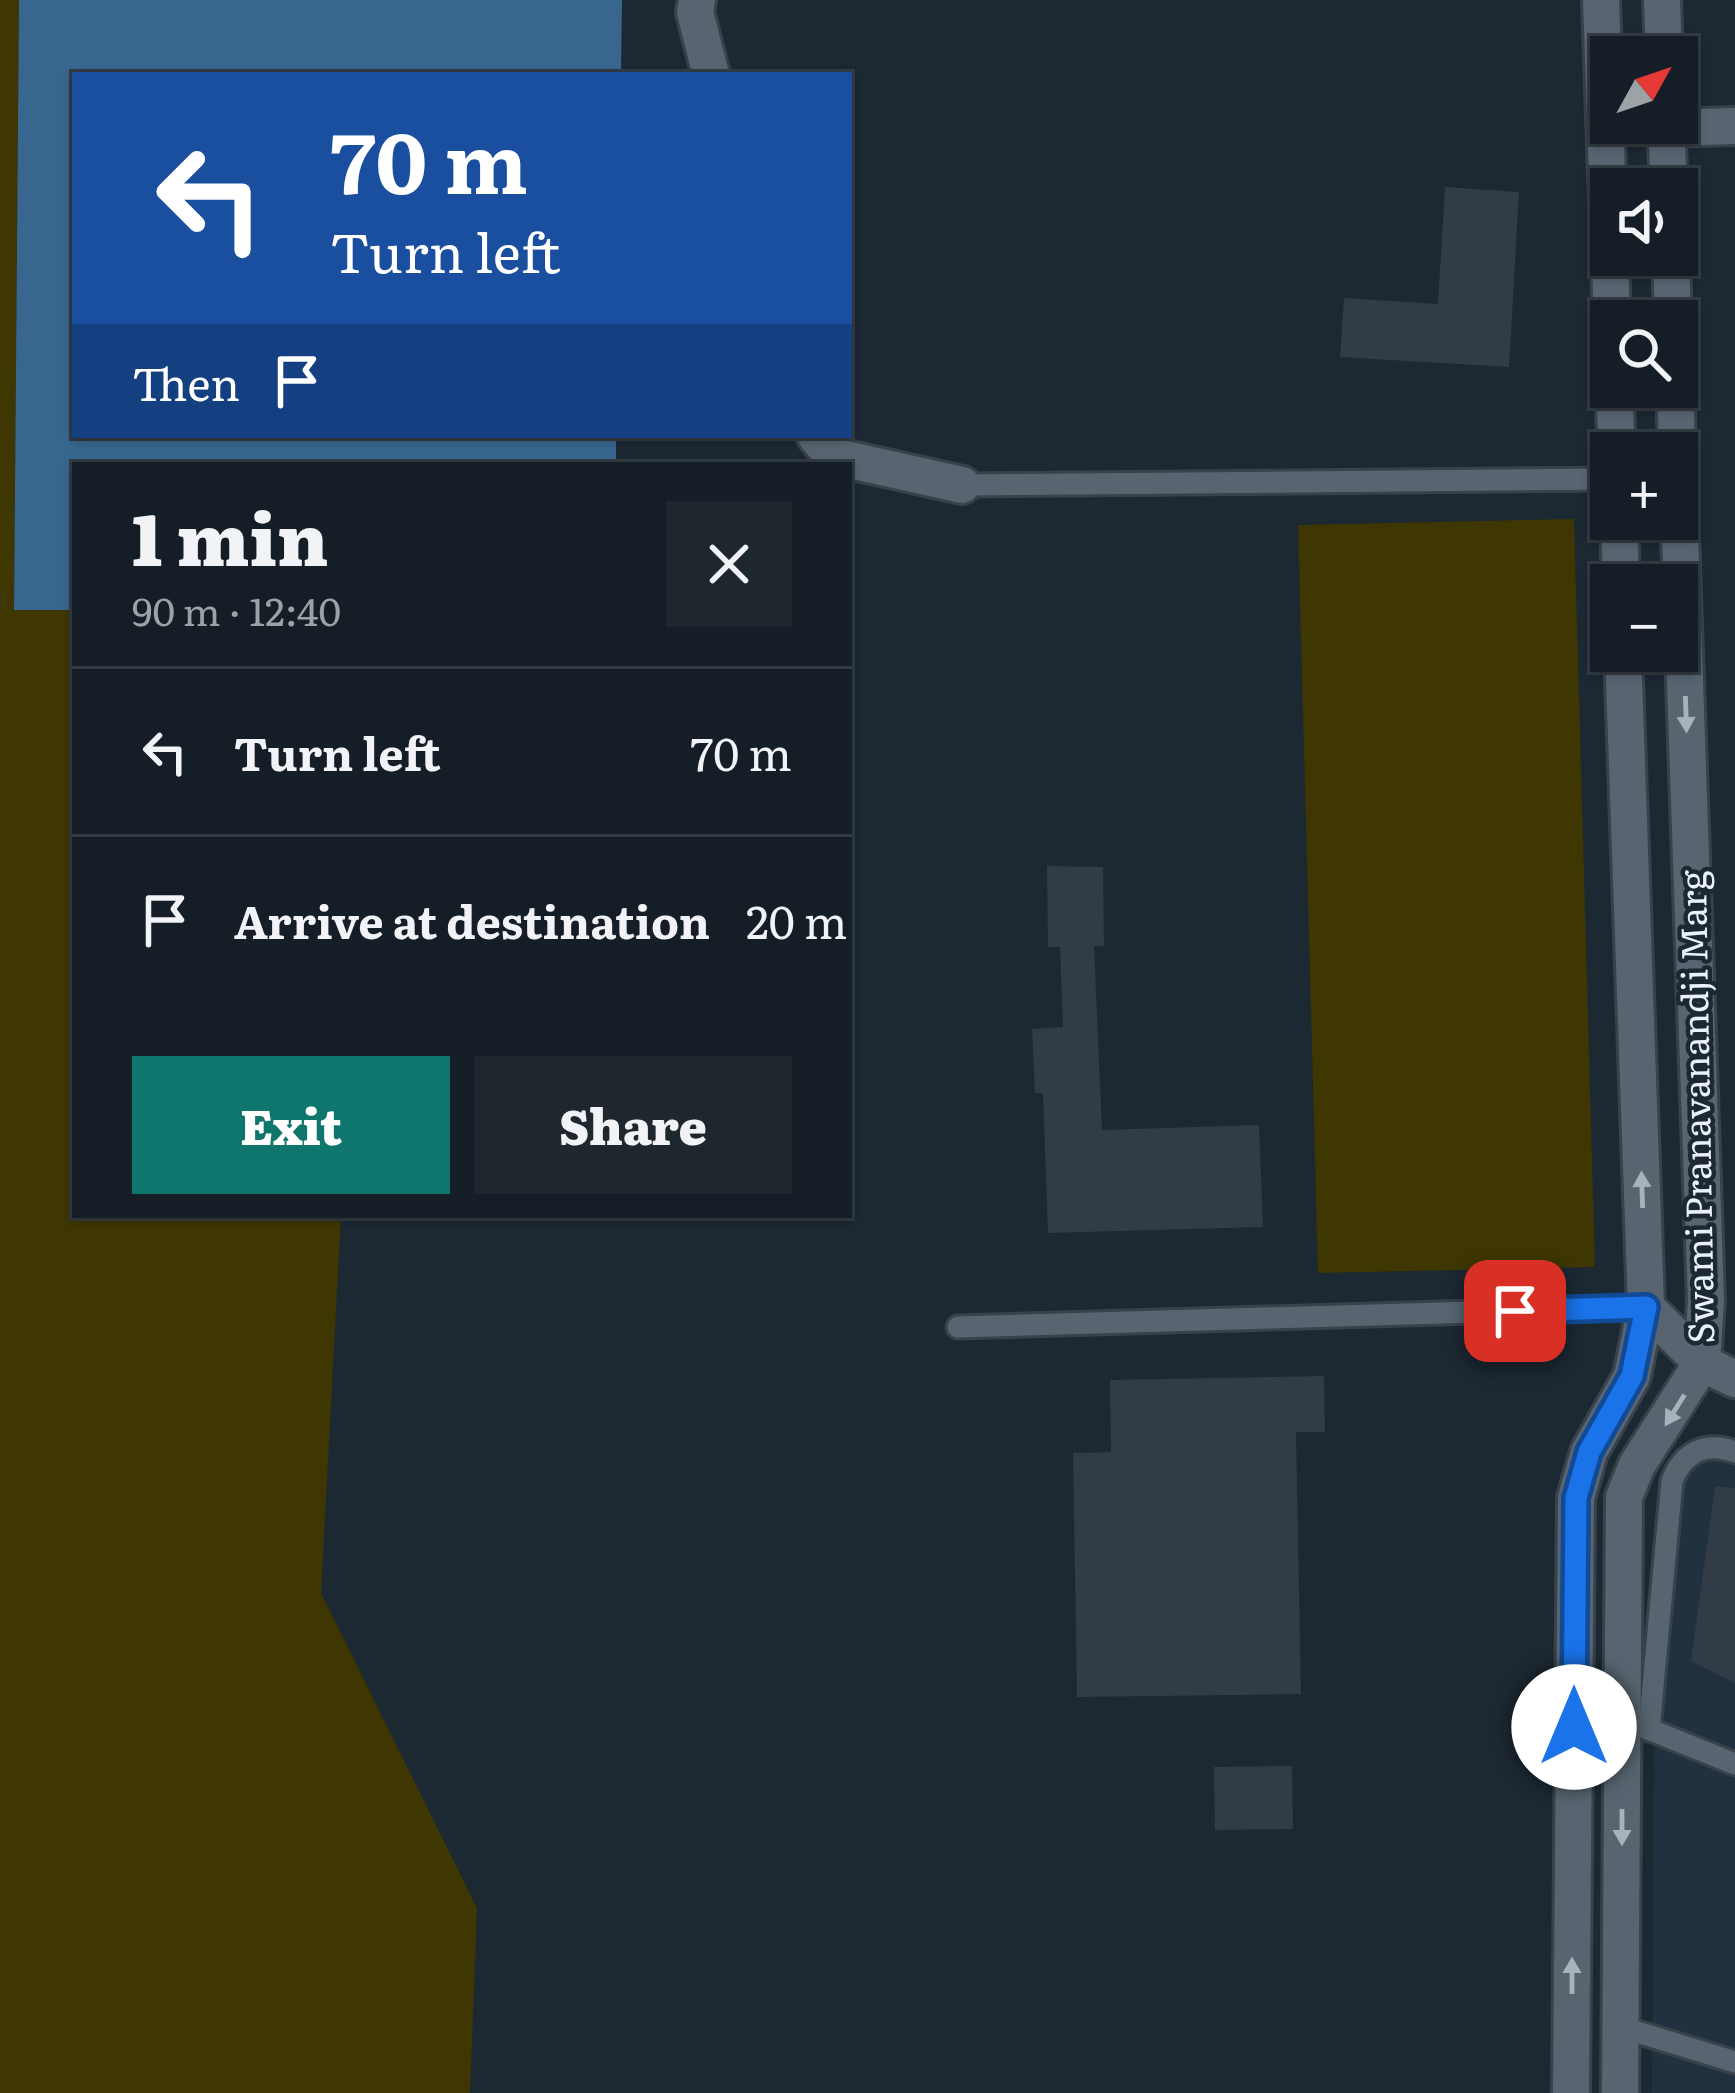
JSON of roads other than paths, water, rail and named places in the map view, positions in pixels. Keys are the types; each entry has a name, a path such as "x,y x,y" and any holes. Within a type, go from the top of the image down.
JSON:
{"street":[{"path":"697,0 695,12 710,72"},
{"path":"1601,0 1611,300"},
{"path":"1662,0 1663,36"},
{"path":"1698,125 1735,125"},
{"path":"817,438 832,456 962,485"},
{"name":"Swami Pranavanandji Marg","path":"1620,2093 1636,1725 1624,1496 1637,1466 1719,1371 1720,1308 1681,540"},
{"name":"Swami Pranavanandji Marg","path":"1571,2093 1576,1498 1589,1452 1632,1376 1646,1307 1624,672"},
{"path":"1646,1307 1720,1308"},
{"path":"1646,1307 1719,1371"}],"lane":[{"path":"962,485 1590,479"},
{"path":"958,1327 1646,1307"},
{"path":"1735,1452 1715,1445 1701,1448 1677,1468 1672,1481 1636,1725 1735,1764"},
{"path":"1621,2027 1735,2062"}],"water":[{"path":"19,0 622,0 621,72 72,72 72,438 616,438 616,462 72,462 72,610 14,610"}]}
